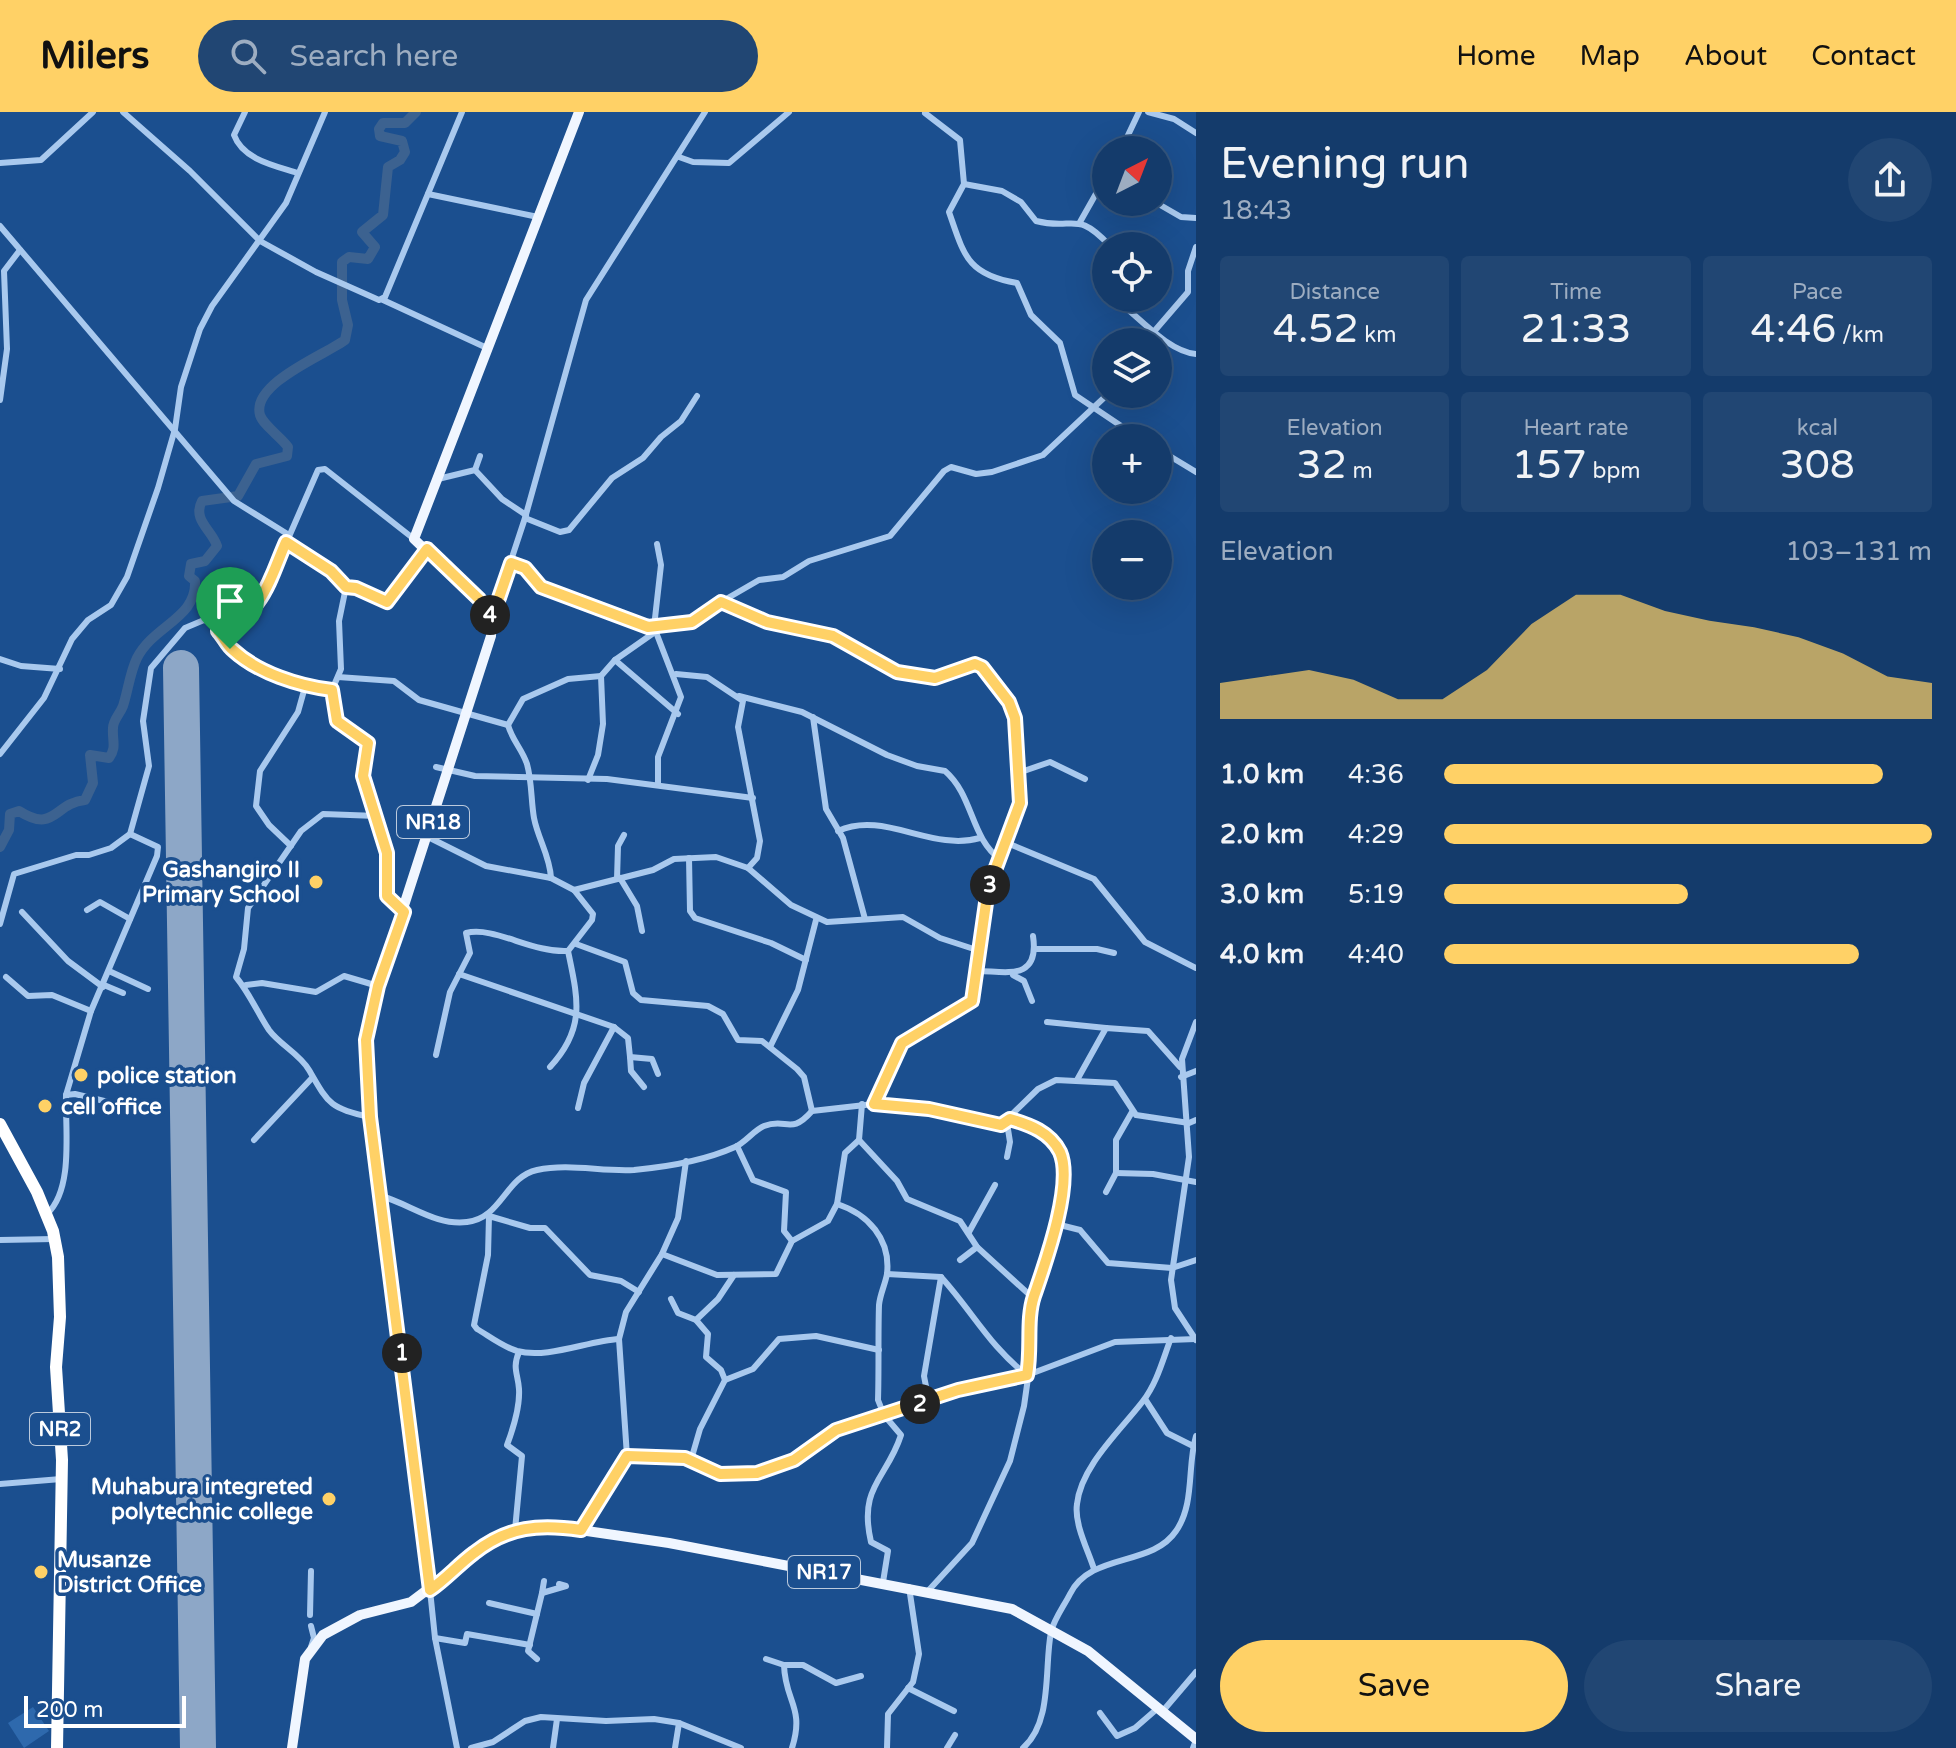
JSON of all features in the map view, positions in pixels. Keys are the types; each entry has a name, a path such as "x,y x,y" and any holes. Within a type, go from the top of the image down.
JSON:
{"highway":[{"name":"NR2","path":"0,1126 47,1214 54,1239 60,1317 56,1367 61,1479 57,1748"}],"main road":[{"path":"492,618 479,599 414,539 579,112"},
{"name":"NR18","path":"430,1590 370,1117 365,1052 378,986 467,714 491,636 492,618"},
{"name":"NR17","path":"310,1650 323,1635 344,1622 411,1602 473,1553 515,1530 546,1525 883,1582 1012,1609 1088,1651 1196,1740"},
{"path":"292,1748 302,1671 310,1650"}],"street":[{"path":"0,163 41,160 93,112"},
{"path":"123,112 190,171 260,241 333,280 488,349"},
{"path":"245,112 234,135 236,142 258,159 298,173"},
{"path":"0,754 36,710 60,669 72,639 88,620 111,605 127,577 175,429 181,387 200,329 212,306 286,203 325,112"},
{"path":"383,300 462,112"},
{"path":"492,618 525,517 586,300 705,112"},
{"path":"679,157 693,162 729,163 789,112"},
{"path":"925,112 960,140 964,184 949,212 965,259 977,269 1019,285 1031,315 1060,343 1072,390 1092,410 1116,424"},
{"path":"1128,136 1139,112"},
{"path":"1148,112 1174,119 1196,133"},
{"path":"964,184 1002,191 1021,202 1036,221 1080,222 1098,232"},
{"path":"428,194 539,217"},
{"path":"1080,222 1092,201"},
{"path":"1172,212 1181,217 1196,218"},
{"path":"0,226 234,501 331,571 346,587 390,602 427,549"},
{"path":"1154,328 1184,297 1196,247"},
{"path":"0,400 7,349 4,271 20,250"},
{"path":"1187,289 1196,287"},
{"path":"1131,312 1150,328"},
{"path":"1172,344 1186,353 1196,354"},
{"path":"475,470 502,499 525,517 560,532 569,530 612,478 643,458 661,437 681,421 697,396"},
{"path":"588,780 598,755 603,724 601,676 615,660 654,629 692,622 759,580 789,575 809,561 890,536 944,471 951,467 976,474 1033,460 1043,455 1092,410"},
{"path":"475,470 480,456"},
{"path":"1172,457 1196,472"},
{"path":"0,924 14,874 111,848 130,834 149,766 143,721 151,668 185,628 204,620 219,624 244,616 257,606 321,468 414,539"},
{"path":"438,479 475,470"},
{"path":"657,544 661,565 654,629 676,674 681,697 678,714 658,757 658,784"},
{"path":"511,563 525,568 541,587 654,629"},
{"path":"346,587 339,621 338,677 332,690 337,721 368,743 363,776 387,853 387,896 404,912"},
{"path":"721,602 767,622 833,636 879,663 906,674 935,678 968,664 982,667 1002,692 1015,718 1021,772 1020,803 988,889 969,1006 908,1038 896,1050 874,1104"},
{"path":"219,624 218,631 230,649 305,687 332,690"},
{"path":"0,659 21,666 60,669"},
{"path":"615,660 678,714"},
{"path":"676,674 707,677 739,696 813,717 887,755 917,766 945,771 965,794 986,850 1001,860"},
{"path":"551,878 550,863 534,817 525,758 512,740 508,725 523,699 568,679 601,676"},
{"path":"338,677 394,681 419,700 508,725"},
{"path":"291,846 269,825 256,806 260,771 298,712 305,687"},
{"path":"739,696 743,701 738,727 743,768 753,798 759,851 748,868"},
{"path":"813,717 826,809 843,838 865,919"},
{"path":"1021,772 1050,762 1085,779"},
{"path":"436,767 530,778 658,784 753,798"},
{"path":"370,1117 328,1102 309,1069 270,1030 246,985 236,977 244,949 248,908 301,831 323,814 377,816"},
{"path":"838,831 871,822 892,831 956,841 980,838"},
{"path":"47,1214 57,1205 63,1185 66,1095 91,1011 104,986 158,847 130,834"},
{"path":"624,835 618,846 619,878 637,906 642,931"},
{"path":"428,837 486,866 551,878 574,890 593,914 576,944 568,951 533,949 477,930 466,933 470,953 450,992 436,1055"},
{"path":"1007,843 1094,879 1145,942 1196,968"},
{"path":"574,890 653,870 674,859 716,857 748,868 791,905 816,920 908,918 940,938 980,951"},
{"path":"689,858 690,911 695,918 771,943 806,960"},
{"path":"87,910 100,902 130,919"},
{"path":"22,912 68,961 104,986 123,993"},
{"path":"770,1047 798,990 816,920"},
{"path":"1013,975 1023,970 1035,949 1033,936"},
{"path":"576,944 625,962 633,993 641,1000 708,1006 723,1014 738,1040 762,1041 804,1077 812,1111"},
{"path":"1035,949 1097,949 1114,953"},
{"path":"550,1067 565,1050 577,1012 568,951"},
{"path":"109,971 148,989"},
{"path":"977,971 1013,975 1024,981 1032,1001"},
{"path":"459,974 614,1027 628,1038 631,1071 644,1087"},
{"path":"246,985 262,983 316,992 344,976 378,986"},
{"path":"6,977 28,996 52,995 91,1011"},
{"path":"1047,1022 1148,1031 1181,1069"},
{"path":"1196,1022 1189,1033 1181,1069 1192,1121 1192,1181 1172,1268 1175,1308 1196,1339"},
{"path":"578,1108 584,1083 614,1027"},
{"path":"1077,1080 1106,1028"},
{"path":"630,1057 652,1059 658,1074"},
{"path":"1181,1077 1196,1071"},
{"path":"254,1140 312,1078"},
{"path":"619,1339 519,1352 474,1325 488,1255 489,1216 525,1173 568,1168 633,1170 686,1161 737,1146 761,1127 801,1124 812,1111 862,1104 929,1109 1001,1125 1009,1121 1047,1083 1056,1080 1115,1083 1132,1112"},
{"path":"66,1095 75,1094 121,1105"},
{"path":"662,1254 707,1268 717,1275 776,1274 792,1241 824,1224 837,1204 845,1153 859,1140 862,1104"},
{"path":"1132,1112 1192,1121"},
{"path":"1106,1192 1116,1173 1116,1140 1132,1112"},
{"path":"1007,1157 1009,1121"},
{"path":"928,1591 972,1543 999,1487 1021,1422 1032,1350 1033,1298 1045,1274 1056,1224 1063,1175 1059,1152 1043,1132 1009,1121"},
{"path":"859,1140 883,1163 913,1204 960,1221 977,1247 1033,1298"},
{"path":"737,1146 753,1180 786,1192 784,1231 792,1241"},
{"path":"581,1530 627,1456 619,1339 626,1312 662,1254 683,1202 686,1161"},
{"path":"1116,1173 1192,1181"},
{"path":"969,1232 995,1185"},
{"path":"381,1196 440,1220 463,1223 489,1216 530,1228 545,1228 590,1275 621,1281 639,1292"},
{"path":"837,1204 852,1209 879,1232 887,1274 879,1302 878,1400 884,1415 901,1435 870,1490 866,1522 872,1544 888,1551 883,1582"},
{"path":"1056,1224 1080,1230 1108,1263 1172,1268 1196,1260"},
{"path":"0,1240 54,1239"},
{"path":"960,1260 977,1247"},
{"path":"887,1274 941,1277 980,1322 999,1354 1027,1375"},
{"path":"696,1320 718,1299 734,1275"},
{"path":"929,1402 924,1376 941,1277"},
{"path":"671,1299 678,1313 696,1320 708,1334 706,1357 721,1370 725,1380"},
{"path":"691,1460 700,1429 725,1380 753,1369 771,1344 784,1337 836,1338 879,1350"},
{"path":"1094,1569 1076,1506 1079,1493 1086,1477 1145,1399 1171,1338"},
{"path":"627,1456 691,1460 720,1474 757,1473 794,1460 836,1430 958,1390 1027,1375 1115,1342 1196,1339"},
{"path":"515,1530 522,1456 507,1445 517,1418 515,1404 519,1388 514,1373 519,1352"},
{"path":"1145,1399 1167,1433 1193,1446"},
{"path":"1023,1748 1031,1739 1044,1699 1052,1629 1079,1578 1167,1540 1179,1526 1188,1500 1196,1436"},
{"path":"0,1484 61,1479"},
{"path":"1188,1500 1196,1502"},
{"path":"310,1615 311,1571"},
{"path":"537,1659 528,1651 544,1581"},
{"path":"542,1593 566,1586 559,1584"},
{"path":"887,1748 888,1714 913,1682 919,1654 909,1587"},
{"path":"430,1590 435,1638 457,1748"},
{"path":"489,1603 537,1614"},
{"path":"310,1650 314,1638 311,1626"},
{"path":"435,1638 465,1643 467,1634 530,1645"},
{"path":"766,1659 784,1665 803,1665 836,1683 861,1676"},
{"path":"784,1665 785,1688 799,1718 792,1748"},
{"path":"1100,1713 1116,1740 1160,1710 1196,1672"},
{"path":"908,1688 954,1711"},
{"path":"471,1748 493,1742 525,1721 541,1717 654,1719 679,1723 741,1748"},
{"path":"553,1748 557,1719"},
{"path":"675,1748 679,1723"},
{"path":"947,1748 955,1735"},
{"path":"1193,1748 1196,1740"}],"shaded area":[{"path":"33,1707 49,1731 24,1748 8,1723"}],"waterway":[{"path":"0,847 9,830 10,814 19,811 31,817 48,818 75,802 85,800 93,783 90,755 109,758 111,754 114,747 113,725 123,706 137,658 144,647 189,604 195,581 189,576 191,564 205,561 217,546 199,514 202,501 238,496 256,464 287,456 288,447 262,419 260,403 278,381 345,340 348,325 342,300 342,262 349,257 368,259 375,247 362,232 383,215 388,167 400,160 405,152 402,141 380,136 379,129 383,123 405,123 416,112"}],"runway":[{"path":"181,668 198,1748"}],"place":[{"name":"Gashangiro II Primary School","path":"316,882"},
{"name":"police station","path":"81,1075"},
{"name":"cell office","path":"45,1106"},
{"name":"Muhabura integreted polytechnic college","path":"329,1499"},
{"name":"Musanze District Office","path":"41,1572"}],"route":[{"path":"286,542 331,571 346,587 356,588 387,602 427,549 479,599 492,618 511,563 525,568 541,587 556,590 648,627 692,622 721,602 767,622 833,636 897,672 935,678 968,664 982,667 1009,702 1015,718 1021,772 1016,820 988,889 972,1001 969,1006 902,1043 896,1050 874,1104 906,1110 938,1110 968,1120 1001,1125 1010,1119 1043,1132 1059,1152 1063,1175 1056,1224 1045,1274 1033,1298 1032,1350 1027,1375 958,1390 836,1430 794,1460 757,1473 720,1474 685,1458 627,1456 581,1530 546,1525 515,1530 473,1553 430,1590 370,1117 365,1052 378,986 404,912 387,896 387,853 363,776 368,743 337,721 333,712 332,690 305,687 230,649 227,640 218,631 219,624 244,616 257,606 286,542"}]}
